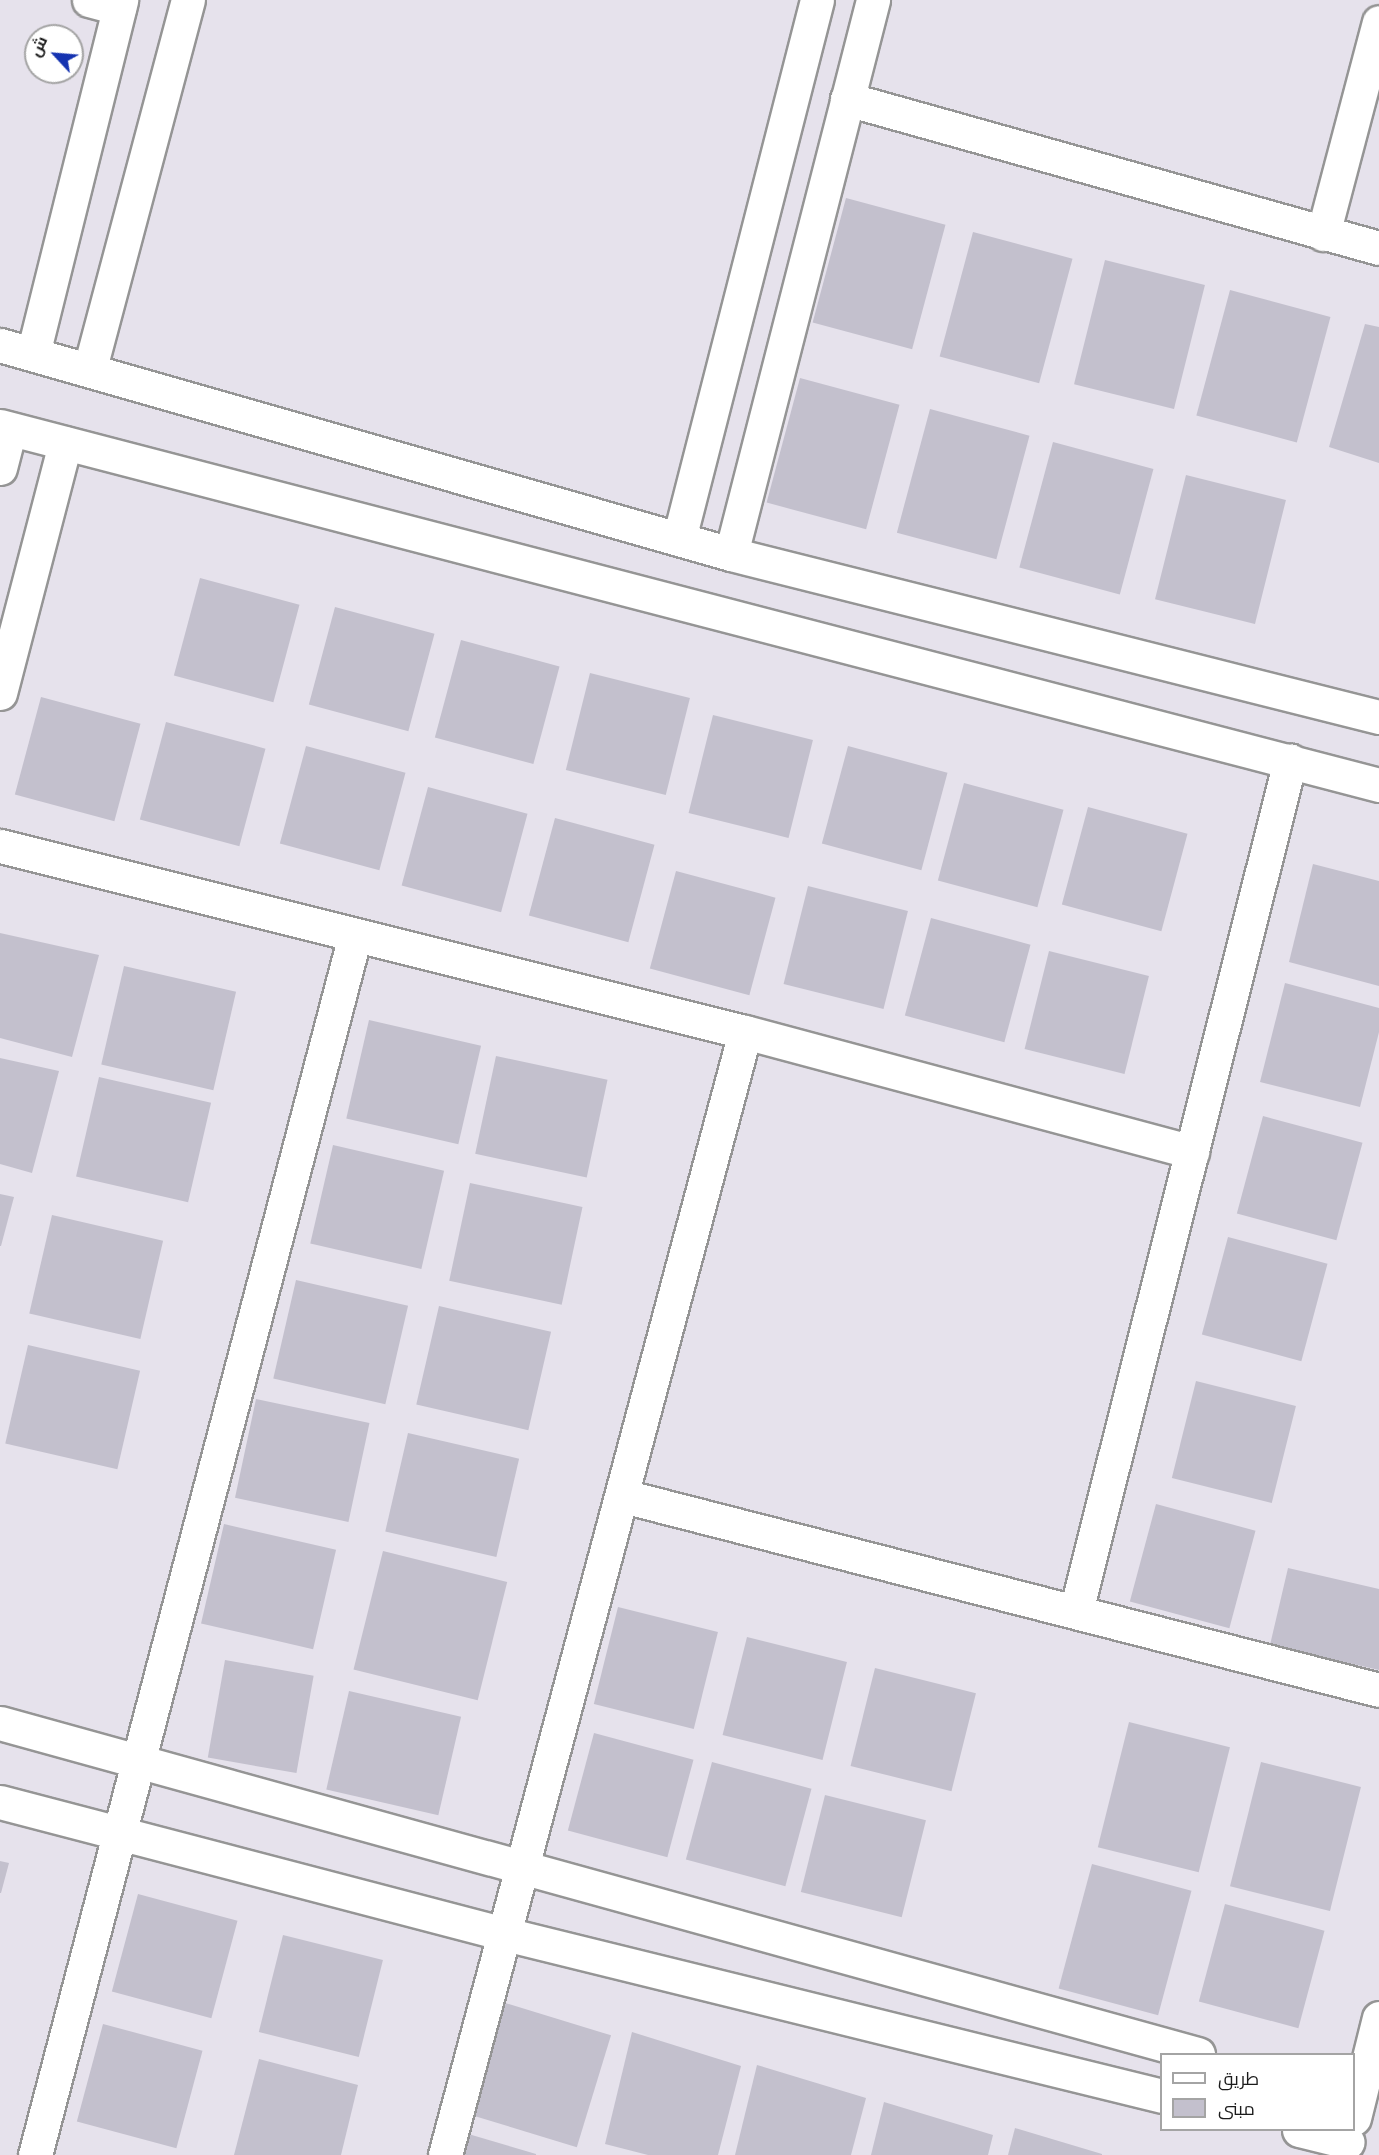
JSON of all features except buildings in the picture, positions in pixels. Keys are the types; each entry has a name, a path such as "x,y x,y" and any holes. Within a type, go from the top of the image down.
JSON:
{"street":[{"path":"90,368 188,0"},
{"path":"679,539 817,0"},
{"path":"731,554 873,0"},
{"path":"33,354 110,2"},
{"path":"1323,234 1379,22"},
{"path":"847,99 1379,248"},
{"path":"0,345 90,368 731,554 1379,717"},
{"path":"0,468 5,427 1379,785"},
{"path":"0,693 65,443"},
{"path":"1076,1611 1290,761"},
{"path":"0,846 745,1032 1192,1152"},
{"path":"35,2155 355,935"},
{"path":"445,2155 623,1496 745,1032"},
{"path":"623,1496 1379,1690"},
{"path":"0,1723 1191,2053"},
{"path":"0,1802 505,1934 1160,2096"},
{"path":"1355,2108 1379,2018"}]}
